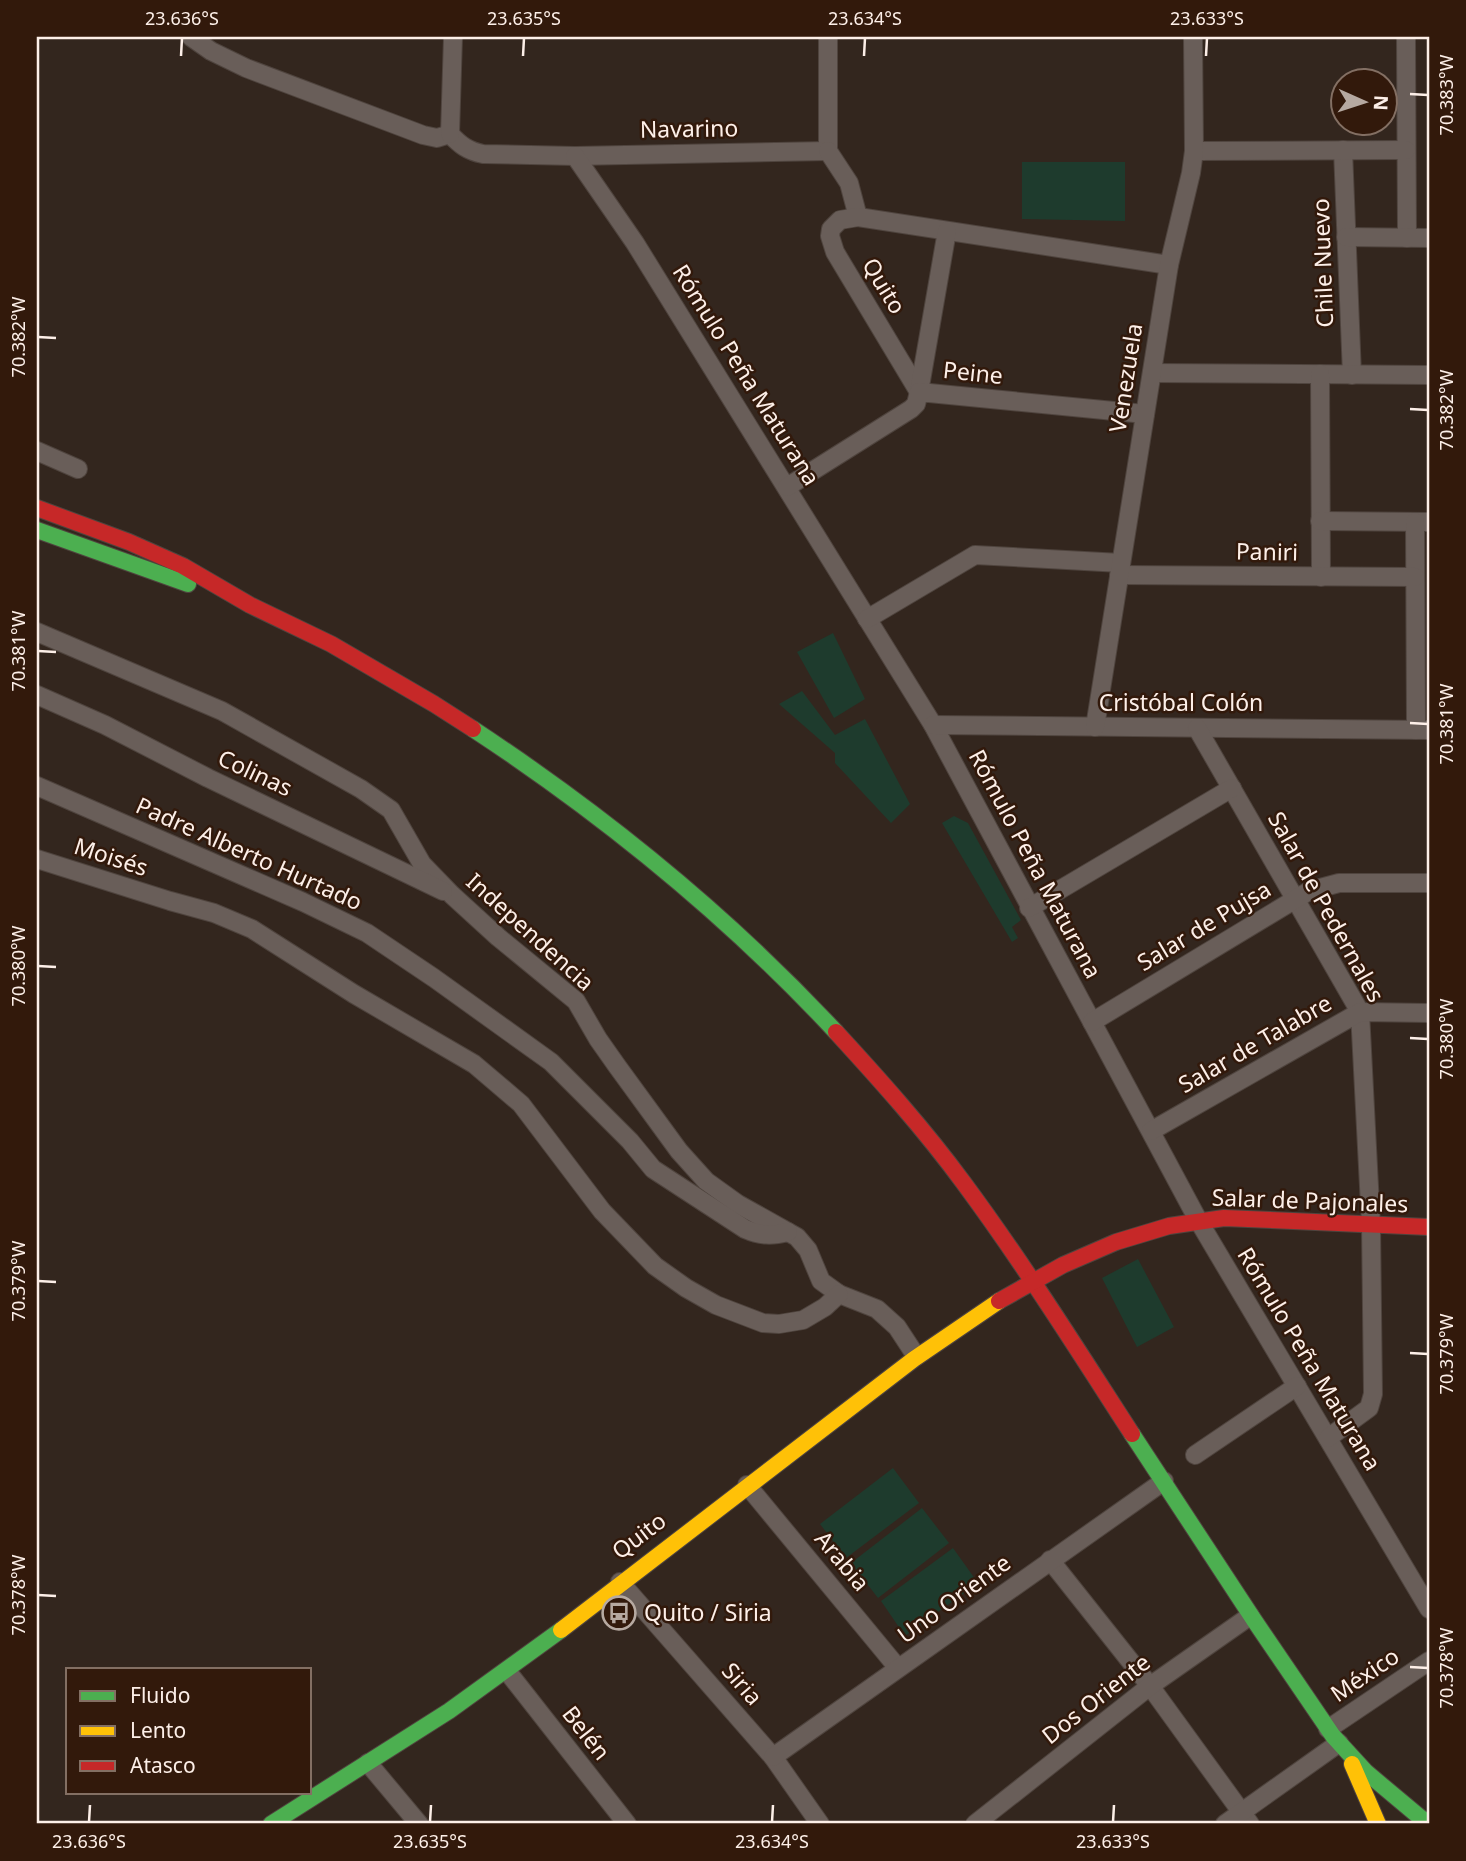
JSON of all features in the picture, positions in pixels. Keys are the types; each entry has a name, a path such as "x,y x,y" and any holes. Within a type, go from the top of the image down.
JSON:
{"main road":[{"path":"37,508 187,568 255,607 327,642 470,727 577,800 700,899 787,982 900,1102 958,1173 1164,1481 1250,1616 1339,1743 1378,1824"},
{"path":"37,530 255,607"},
{"name":"Salar de Pajonales","path":"1032,1281 1128,1236 1198,1220 1224,1218 1429,1227"},
{"name":"Quito","path":"271,1824 507,1671 916,1356 1032,1281"},
{"path":"1339,1743 1428,1824"}],"street":[{"path":"191,37 211,51 246,68 437,138 450,134 453,37"},
{"path":"828,37 828,151 849,183 858,217 1169,265"},
{"name":"Venezuela","path":"1095,727 1169,265 1187,194 1194,151 1193,37"},
{"path":"1406,37 1407,238"},
{"name":"Navarino","path":"450,134 461,146 471,152 483,154 575,156 828,151"},
{"name":"Chile Nuevo","path":"1343,150 1352,374"},
{"path":"1194,151 1406,150"},
{"name":"Rómulo Peña Maturana","path":"575,156 635,243 933,725 1198,1220 1429,1609"},
{"name":"Quito","path":"858,217 835,223 831,229 831,243 919,393"},
{"path":"919,393 947,231"},
{"path":"1346,237 1429,238"},
{"path":"1152,373 1429,375"},
{"path":"1320,374 1321,577"},
{"name":"Peine","path":"787,486 911,409 916,404 919,393 1145,414"},
{"path":"37,451 78,469"},
{"name":"Paniri","path":"1320,521 1422,522"},
{"path":"1422,522 1415,577 1422,730"},
{"name":"Paniri","path":"867,619 975,555 1120,569 1321,577 1415,577"},
{"name":"Independencia","path":"37,632 222,711 361,789 391,810 422,864 452,895 576,1001 617,1066 679,1151 706,1181 738,1205 797,1237 808,1250 821,1281 839,1294 877,1309 897,1327 916,1356"},
{"name":"Colinas","path":"37,695 452,895"},
{"name":"Cristóbal Colón","path":"933,725 1422,730"},
{"name":"Salar de Pedernales","path":"1197,728 1360,1012 1371,1225 1372,1401 1364,1413 1328,1438"},
{"name":"Padre Alberto Hurtado","path":"37,786 303,902 367,933 551,1062 653,1169 758,1235 774,1236 788,1232"},
{"path":"1029,908 1232,788"},
{"name":"Moisés","path":"37,859 214,913 252,929 354,994 474,1064 521,1104 602,1211 655,1266 716,1305 747,1317 779,1324 803,1320 825,1307 839,1294"},
{"name":"Salar de Pujsa","path":"1092,1022 1319,887 1339,883 1429,883"},
{"name":"Salar de Talabre","path":"1151,1131 1360,1012 1429,1013"},
{"path":"1195,1455 1297,1386"},
{"name":"Uno Oriente","path":"773,1757 1164,1481"},
{"name":"Arabia","path":"747,1485 898,1668"},
{"path":"1050,1560 1150,1686 1245,1818"},
{"name":"Siria","path":"620,1582 773,1757 820,1824"},
{"name":"Dos Oriente","path":"975,1824 1150,1686 1250,1616"},
{"name":"México","path":"1224,1824 1245,1818 1339,1743 1429,1661"},
{"name":"Belén","path":"507,1671 627,1824"},
{"path":"368,1763 419,1824"}],"green space":[{"path":"1022,162 1125,162 1125,221 1022,219"},
{"path":"833,633 865,699 834,718 797,652"},
{"path":"802,691 835,735 865,719 910,804 891,823 835,763 835,753 779,704"},
{"path":"954,816 968,823 1021,920 1012,927 1018,938 1012,942 942,823"},
{"path":"1138,1259 1174,1327 1137,1347 1102,1278"},
{"path":"893,1468 919,1503 846,1558 820,1524"},
{"path":"922,1508 949,1543 878,1598 851,1563"},
{"path":"953,1548 978,1583 905,1636 881,1601"}],"traffic: fast":[{"path":"37,530 188,584"},
{"path":"473,729 570,797 664,870 752,948 836,1032"},
{"path":"1132,1434 1333,1736 1366,1772 1428,1824"},
{"path":"271,1824 449,1711 561,1630"}],"traffic: slow":[{"path":"561,1630 914,1359 999,1301"},
{"path":"1352,1764 1378,1824"}],"traffic: jam":[{"path":"37,508 129,542 183,566 250,605 331,644 473,729"},
{"path":"836,1032 917,1124 963,1182 1028,1275 1132,1434"},
{"path":"999,1301 1063,1265 1116,1242 1169,1226 1224,1218 1429,1227"}],"place":[{"name":"Quito / Siria","path":"619,1613"}]}
